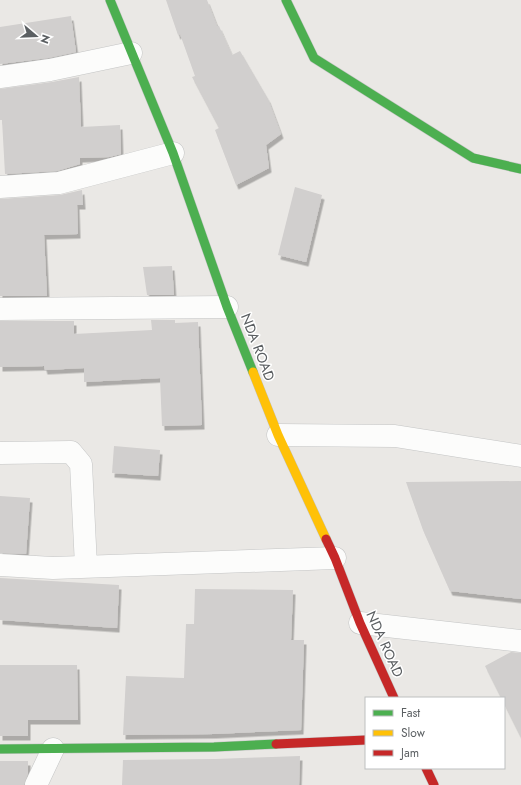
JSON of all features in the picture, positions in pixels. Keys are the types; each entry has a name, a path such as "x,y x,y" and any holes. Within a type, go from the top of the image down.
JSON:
{"main road":[{"name":"NDA ROAD","path":"110,0 173,153 227,307 278,434 335,558 360,623 394,697"},
{"path":"286,0 314,58 474,158 521,169"},
{"path":"0,749 214,747 365,740"},
{"path":"426,769 434,785"}],"street":[{"path":"0,77 50,70 131,53"},
{"path":"0,187 59,183 173,153"},
{"path":"0,309 227,307"},
{"path":"278,434 395,436 521,456"},
{"path":"0,453 71,452 81,464 86,566"},
{"path":"0,565 53,568 335,558"},
{"path":"360,623 521,641"},
{"path":"36,785 53,749"}],"building":[{"path":"166,0 207,0 217,26 219,26 232,55 240,51 268,99 281,134 266,145 269,168 236,185 215,130 219,128 192,77 195,76 180,34 178,35"},
{"path":"71,16 76,52 48,58 0,64 0,27"},
{"path":"79,77 81,127 120,125 121,154 109,157 80,158 80,164 57,171 5,174 2,120 0,120 0,89"},
{"path":"295,187 322,195 306,262 278,255"},
{"path":"82,190 83,205 77,205 78,234 44,235 47,296 0,296 0,199 60,195"},
{"path":"172,266 174,295 147,295 143,267"},
{"path":"151,320 175,320 175,323 198,322 202,425 162,426 160,378 84,382 84,368 45,370 44,366 0,367 0,321 74,321 74,334 152,330"},
{"path":"114,446 160,450 158,476 112,473"},
{"path":"521,481 521,599 450,591 423,530 406,482"},
{"path":"0,496 30,498 26,554 0,553"},
{"path":"0,578 119,585 117,628 0,620"},
{"path":"195,589 293,590 291,640 304,640 301,730 214,734 123,735 126,676 184,678 186,624 194,624"},
{"path":"511,652 521,653 521,738 505,706 505,697 500,697 485,666"},
{"path":"0,665 77,665 78,720 28,720 28,736 0,736"},
{"path":"300,756 299,785 122,785 123,760"},
{"path":"0,761 28,761 28,773 24,785 0,785"}],"traffic: fast":[{"path":"110,0 173,153 227,307 253,372"},
{"path":"286,0 314,58 473,158 521,169"},
{"path":"0,749 214,747 276,744"}],"traffic: slow":[{"path":"253,372 278,435 326,539"}],"traffic: jam":[{"path":"326,539 335,558 360,623 394,697"},
{"path":"276,744 365,740"},
{"path":"426,769 434,785"}]}
